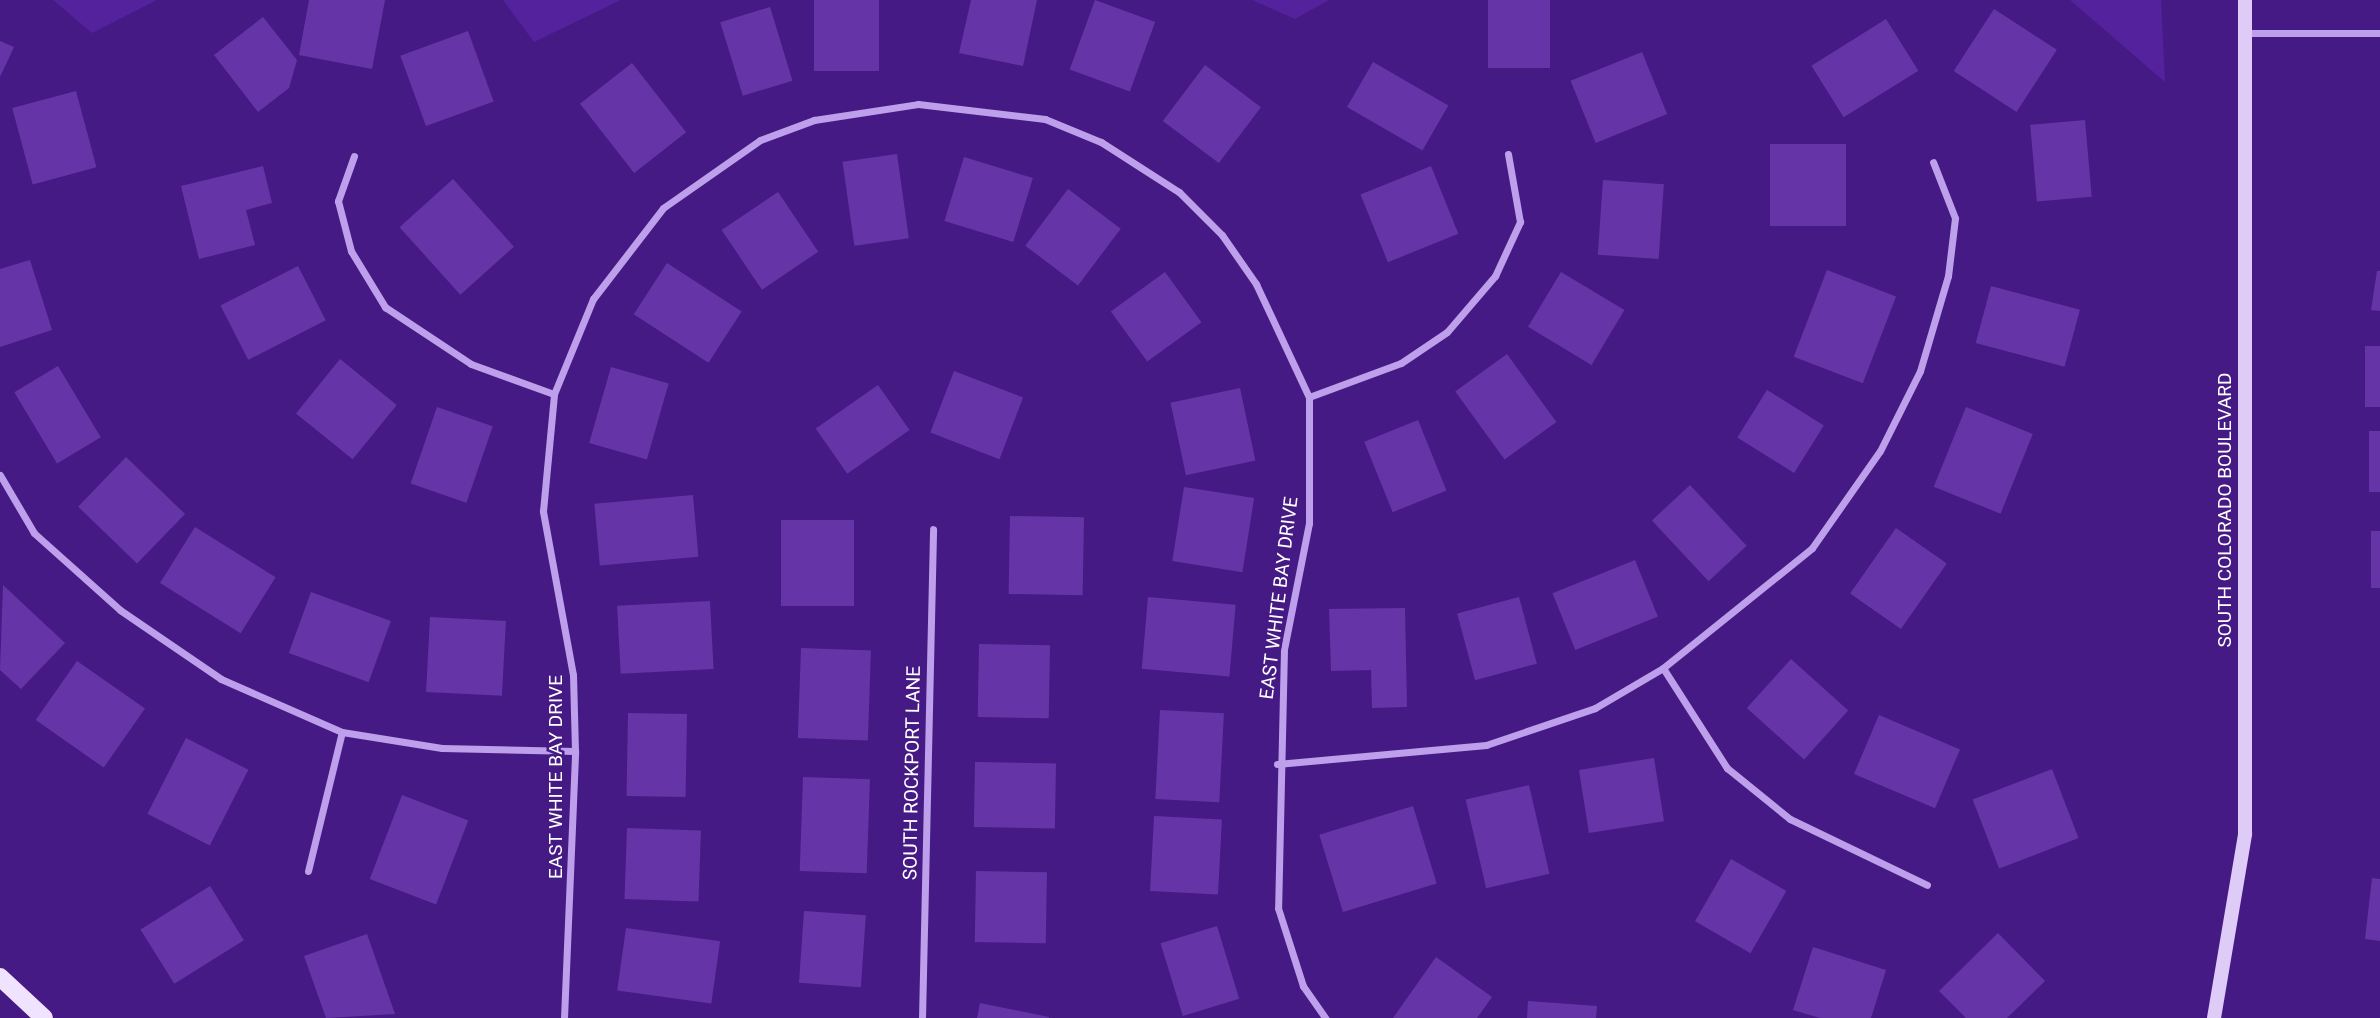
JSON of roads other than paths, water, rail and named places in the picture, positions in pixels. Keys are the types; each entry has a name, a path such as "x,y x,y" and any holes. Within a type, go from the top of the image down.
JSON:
{"main road":[{"name":"SOUTH COLORADO BOULEVARD","path":"2214,1018 2245,834 2245,0"},
{"path":"0,977 44,1018"}],"street":[{"path":"2245,33 2380,33"},
{"name":"EAST WHITE BAY DRIVE","path":"564,1018 575,751 573,675 543,510 554,394 593,299 663,208 760,140 838,114 918,104 1045,119 1101,142 1179,192 1222,235 1256,284 1309,397 1309,523 1284,649 1277,764 1278,908 1303,986 1325,1018"},
{"path":"1309,397 1401,363 1447,332 1495,276 1520,222 1508,154"},
{"path":"354,156 338,201 351,251 384,307 471,364 554,394"},
{"path":"1277,764 1486,745 1595,708 1663,668 1812,548 1880,451 1920,371 1948,276 1955,218 1933,162"},
{"path":"0,475 34,533 120,610 221,679 342,733 442,748 575,751"},
{"name":"SOUTH ROCKPORT LANE","path":"922,1018 933,529"},
{"path":"1663,668 1727,768 1790,819 1927,885"},
{"path":"308,872 342,733"}]}
